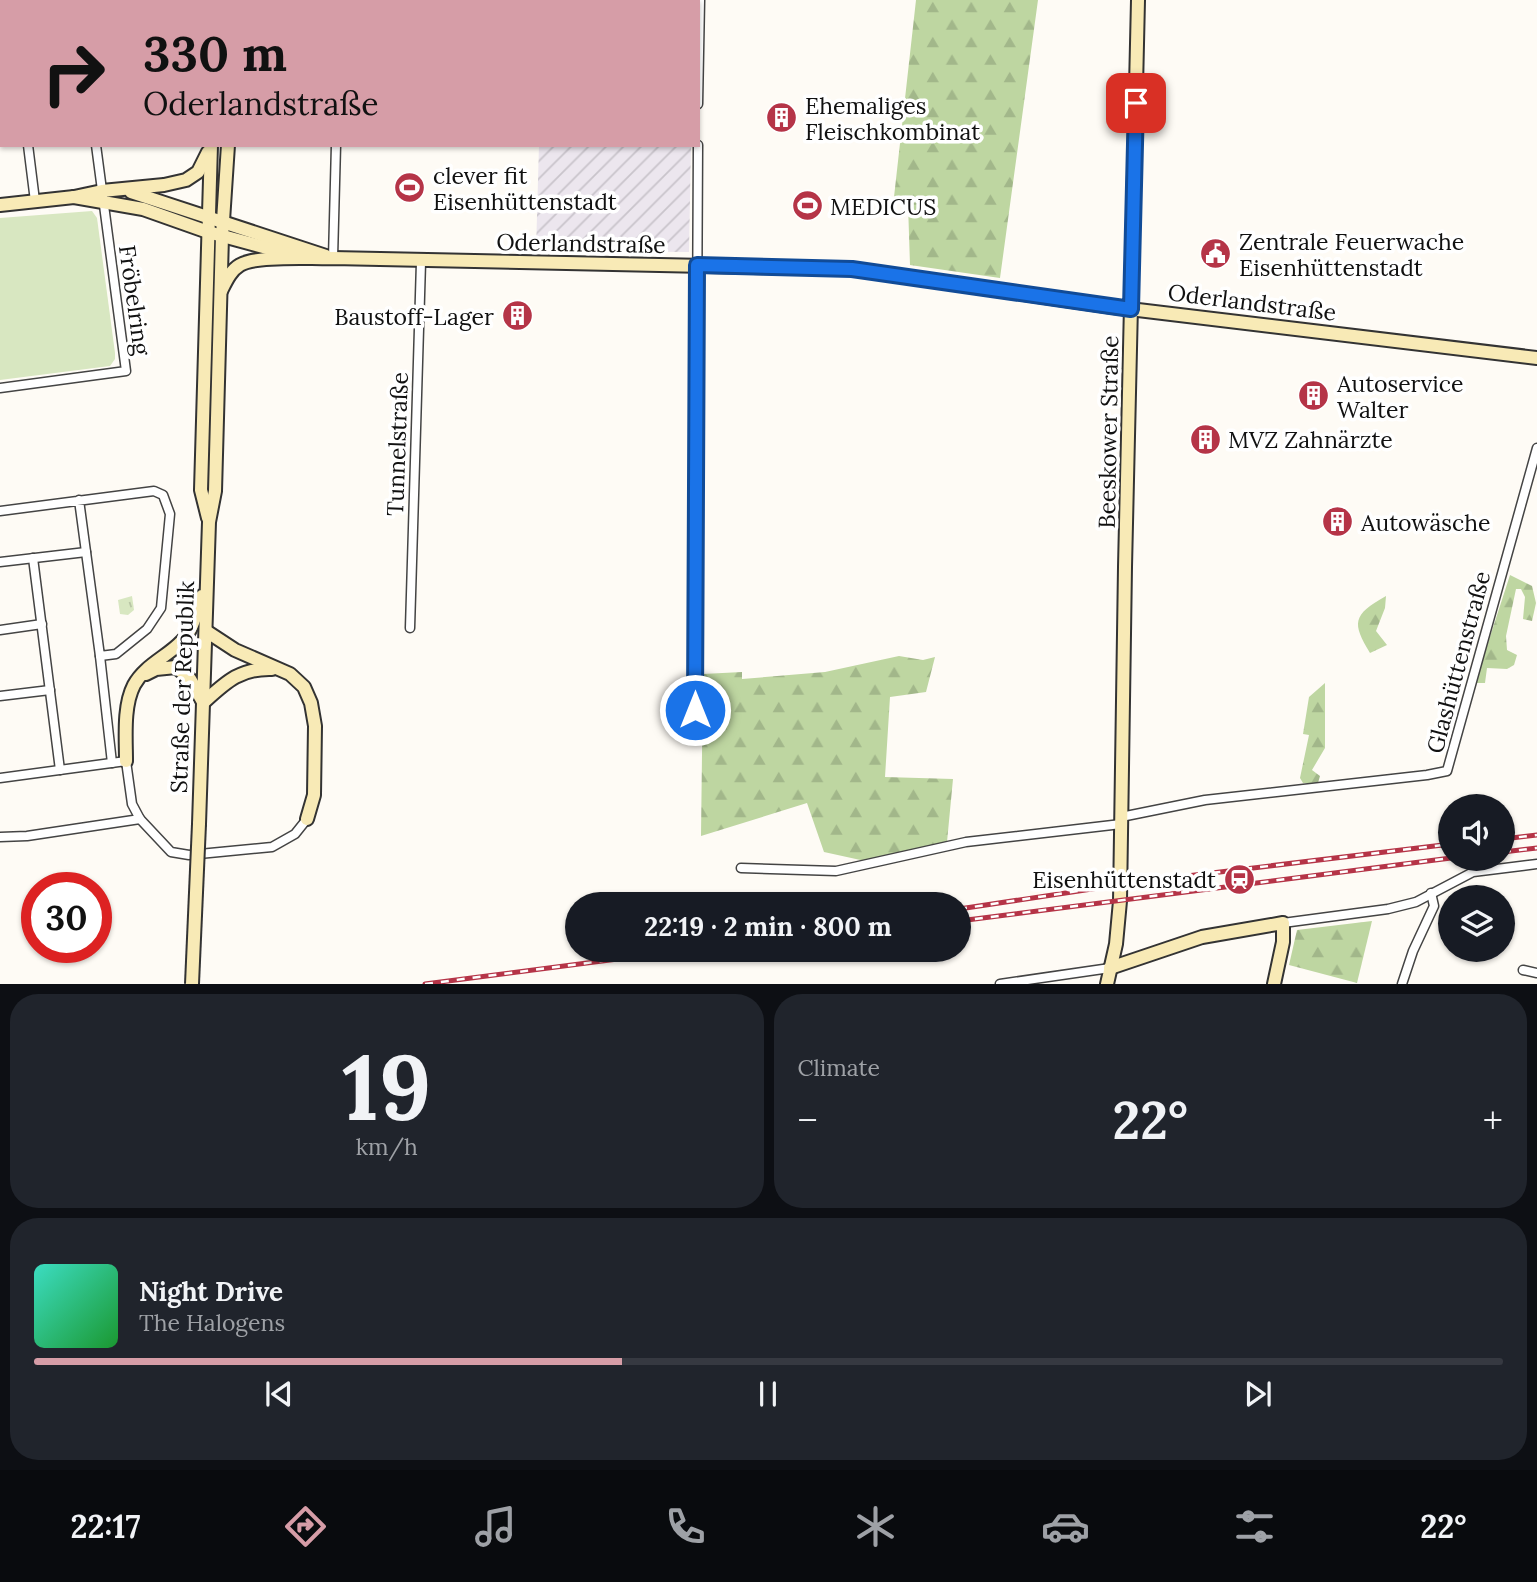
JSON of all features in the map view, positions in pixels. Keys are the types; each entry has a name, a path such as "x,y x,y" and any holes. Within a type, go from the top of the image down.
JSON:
{"street":[{"name":"Beeskower Straße","path":"1107,984 1120,901 1138,0"},
{"path":"28,147 35,201"},
{"path":"96,147 102,197"},
{"path":"102,197 116,190 187,180 198,172 209,147"},
{"name":"Straße der Republik","path":"209,522 201,490 210,147"},
{"name":"Straße der Republik","path":"192,984 209,522 215,491 228,147"},
{"path":"333,258 336,147"},
{"path":"695,710 698,147"},
{"path":"116,190 142,194 208,216 223,229"},
{"path":"0,205 74,197 102,197 208,232 223,229"},
{"name":"Fröbelring","path":"0,388 126,372 102,197"},
{"name":"Oderlandstraße","path":"223,229 333,258"},
{"name":"Oderlandstraße","path":"223,229 307,259"},
{"name":"Oderlandstraße","path":"221,291 230,274 247,262 333,258 421,262 852,269 1131,309 1537,358"},
{"name":"Tunnelstraße","path":"410,628 421,262"},
{"name":"Glashüttenstraße","path":"1121,820 1205,800 1447,771 1537,447"},
{"path":"0,511 154,491 163,495 170,514 161,608 147,629 116,654 100,656"},
{"path":"79,500 112,763"},
{"path":"0,562 86,552"},
{"path":"33,558 60,770"},
{"path":"0,778 126,761 129,703 133,687 139,677 160,657 183,641 207,583"},
{"path":"0,629 42,624"},
{"path":"206,631 235,650 290,674 304,687 311,703 315,726 314,795 307,819"},
{"path":"139,677 156,669 176,667 190,678 203,703 240,674 255,669 278,670"},
{"path":"0,696 50,690"},
{"name":"Straße der Republik","path":"126,761 132,804 140,819 171,852 189,855 271,847 285,841 307,819"},
{"path":"0,837 27,836 140,819"},
{"path":"741,867 836,871 966,842 1121,820"},
{"path":"1000,984 1110,968 1202,937 1388,909 1416,902 1473,872 1537,864"},
{"path":"1402,984 1413,951 1434,906 1431,892"},
{"path":"1274,984 1283,942 1283,923"},
{"path":"1115,944 1136,961"},
{"path":"1523,970 1537,974"}],"shaded area":[{"path":"539,147 691,147 689,252 536,251"}],"green space":[{"path":"916,0 1038,0 1000,278 910,265 908,204 894,197"},
{"path":"92,211 97,218 115,359 110,366 0,380 0,218"},
{"path":"1510,575 1532,586 1536,603 1532,621 1523,619 1525,597 1521,589 1516,589 1506,636 1507,650 1517,655 1514,665 1507,669 1487,668 1485,683 1475,683"},
{"path":"132,596 134,610 128,615 120,614 118,600"},
{"path":"1386,596 1385,608 1376,631 1387,645 1370,653 1360,634 1358,620 1361,614"},
{"path":"899,656 923,660 935,657 926,692 890,697 885,777 953,779 947,842 865,861 824,852 807,803 701,836 703,674 742,672 742,679 825,672"},
{"path":"1325,683 1325,748 1312,770 1320,776 1318,783 1303,783 1300,778 1309,735 1303,734 1309,697"},
{"path":"1372,921 1357,983 1289,965 1297,930"}],"railway":[{"path":"1515,838 1537,835"},
{"path":"971,907 1145,881 1438,846"},
{"path":"1515,851 1537,848"},
{"path":"971,919 1438,860"},
{"path":"425,984 595,962"}],"place":[{"name":"Ehemaliges Fleischkombinat","path":"782,118"},
{"name":"clever fit Eisenhüttenstadt","path":"410,188"},
{"name":"MEDICUS","path":"807,206"},
{"name":"Zentrale Feuerwache Eisenhüttenstadt","path":"1216,254"},
{"name":"Baustoff-Lager","path":"517,316"},
{"name":"Autoservice Walter","path":"1314,396"},
{"name":"MVZ Zahnärzte","path":"1205,439"},
{"name":"Autowäsche","path":"1338,522"},
{"name":"Eisenhüttenstadt","path":"1239,879"}],"route":[{"path":"695,710 697,265 852,269 1131,309 1136,103"}]}
